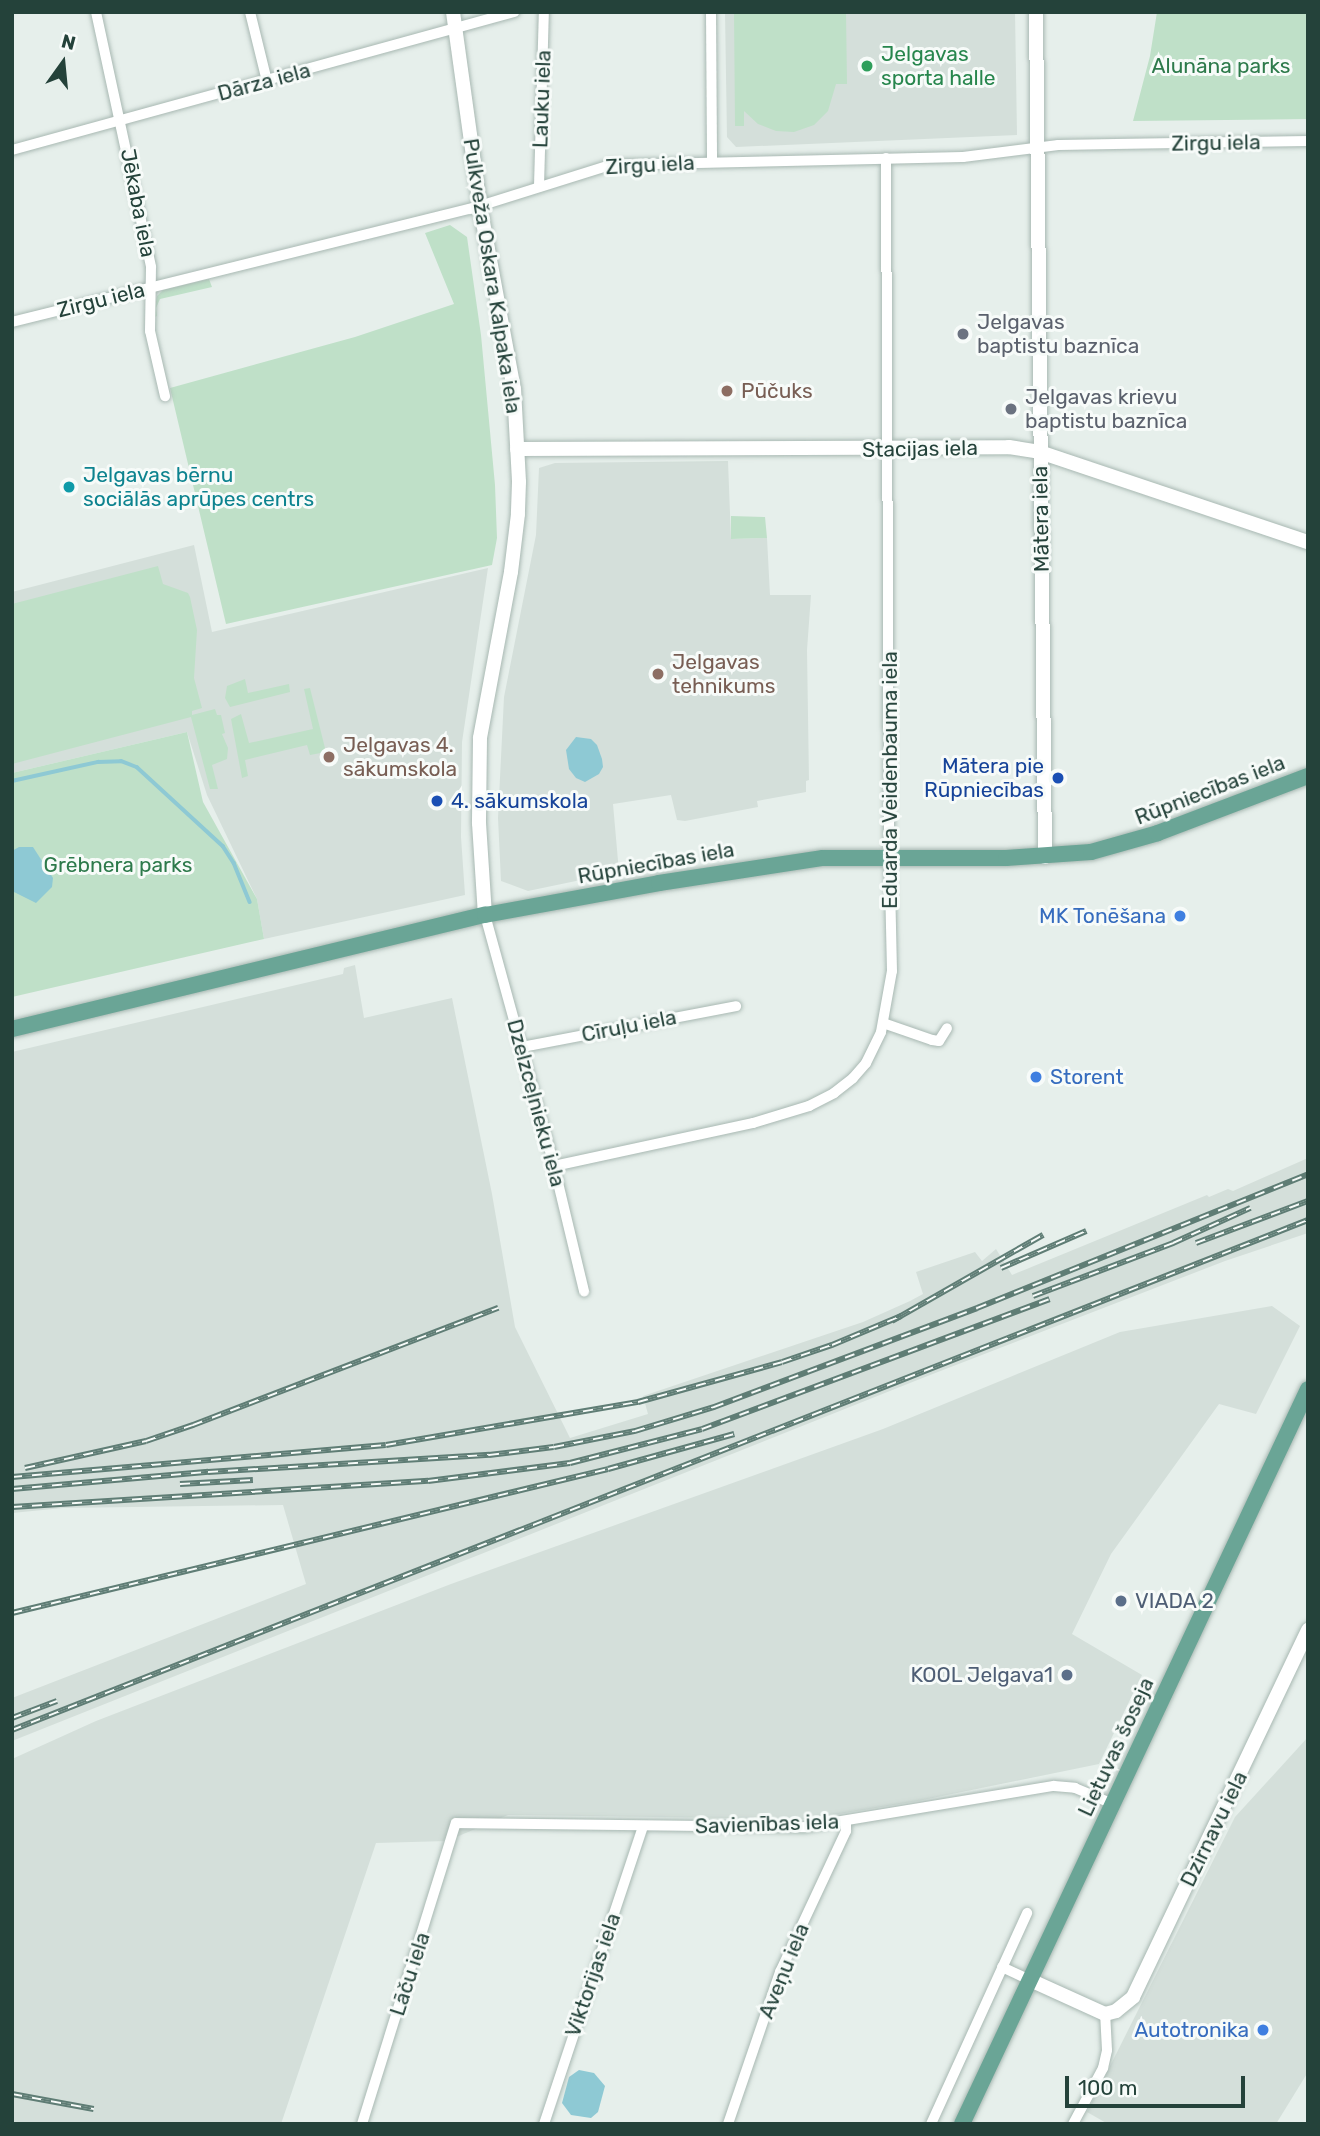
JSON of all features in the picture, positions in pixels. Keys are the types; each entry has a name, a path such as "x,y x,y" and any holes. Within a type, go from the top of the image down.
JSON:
{"main road":[{"name":"Rūpniecības iela","path":"12,1029 485,915 756,867 823,858 1045,857 1091,852 1137,840 1308,776"},
{"name":"Lietuvas šoseja","path":"962,2124 1308,1389"}],"street":[{"name":"Jēkaba iela","path":"96,12 121,121 152,287 150,331 165,396"},
{"path":"250,12 267,81"},
{"name":"Pulkveža Oskara Kalpaka iela","path":"453,12 480,206 514,389 517,449 517,531 480,737 479,823 485,915"},
{"name":"Dārza iela","path":"12,150 514,12"},
{"name":"Lauku iela","path":"539,186 544,12"},
{"path":"711,12 712,162"},
{"name":"Mātera iela","path":"1036,12 1045,857"},
{"name":"Zirgu iela","path":"12,322 480,206 610,165 962,157 1036,146 1308,141"},
{"name":"Eduarda Veidenbauma iela","path":"554,1166 753,1124 809,1106 834,1093 866,1063 883,1023 892,971 886,158"},
{"name":"Stacijas iela","path":"517,449 889,450 1009,447 1040,452 1308,542"},
{"name":"Dzelzceļnieku iela","path":"485,915 554,1166 584,1291"},
{"name":"Cīruļu iela","path":"522,1047 736,1006"},
{"path":"883,1023 932,1041 939,1041 947,1028"},
{"name":"Dzirnavu iela","path":"1105,2014 1116,2011 1133,1997 1308,1630"},
{"name":"Savienības iela","path":"456,1823 776,1828 846,1822 1054,1786 1074,1788 1113,1804"},
{"name":"Aveņu iela","path":"728,2124 780,1972 846,1831 846,1822"},
{"name":"Lāču iela","path":"362,2124 456,1823"},
{"name":"Viktorijas iela","path":"544,2124 643,1826"},
{"path":"931,2124 1027,1913"},
{"path":"1002,1967 1105,2014 1107,2050 1103,2068 1073,2124"}],"shaded area":[{"path":"725,12 1015,12 1017,135 736,147 727,137"},
{"name":"Jelgavas tehnikums","path":"728,461 731,539 767,538 770,595 811,595 807,650 809,780 806,781 806,792 757,801 758,807 685,821 677,820 671,795 613,804 619,872 528,891 501,881 498,818 504,697 536,535 539,468 555,463"},
{"name":"Jelgavas 4. sākumskola","path":"194,545 212,632 488,568 462,742 461,837 465,895 264,939 257,899 207,795 187,732 12,773 12,592"},
{"path":"355,965 364,1018 452,998 492,1194 515,1327 570,1438 648,1414 643,1396 863,1322 910,1301 923,1294 916,1272 975,1252 982,1261 996,1249 1012,1275 1207,1195 1209,1197 1228,1189 1233,1191 1308,1158 1308,1233 1225,1261 925,1377 12,1741 12,1698 306,1584 283,1505 63,1508 12,1513 12,1052 343,974 344,968"},
{"path":"1272,1306 1300,1326 1256,1414 1219,1404 1111,1554 1072,1634 1142,1675 1099,1764 918,1801 808,1819 508,1815 447,1841 376,1843 281,2124 12,2124 12,1759 96,1721 451,1584 883,1429 1120,1332"},
{"path":"1308,1737 1308,2072 1276,2124 1108,2124 1087,2112 1235,1817"}],"green space":[{"path":"734,12 846,12 847,84 836,84 828,111 814,125 794,132 776,131 758,124 744,111 744,126 735,126"},
{"name":"Alunāna parks","path":"1157,12 1308,12 1308,119 1133,121 1150,56"},
{"path":"450,225 467,237 481,335 495,485 497,538 492,565 226,624 170,388 355,337 454,304 425,233"},
{"path":"209,279 212,287 160,299 156,308 157,316 153,318 157,296 163,290"},
{"path":"731,516 765,517 767,538 731,539"},
{"path":"158,566 163,584 188,593 190,597 197,630 194,678 202,708 192,711 192,715 215,709 217,715 221,715 225,733 222,734 228,748 227,759 212,765 218,789 210,789 191,717 12,764 12,604"},
{"path":"245,679 248,693 289,684 290,692 230,707 225,698 227,686"},
{"path":"310,688 326,752 310,755 307,745 245,760 248,776 242,778 231,719 241,714 249,743 313,729 304,689"},
{"name":"Grēbnera parks","path":"187,732 203,802 257,899 264,939 12,997 12,773"}],"water":[{"path":"576,737 591,739 597,745 602,759 603,767 599,774 585,782 576,778 569,769 566,750"},
{"path":"19,847 33,847 53,878 52,887 36,903 12,891 12,851"},
{"path":"579,2070 594,2073 605,2086 598,2112 591,2118 571,2115 562,2103 569,2077"}],"waterway":[{"path":"12,781 98,762 121,761 137,767 223,846 234,863 250,902"}],"railway":[{"path":"12,1489 208,1472 489,1455 554,1447 635,1431 714,1407 977,1308 1308,1174"},
{"path":"1196,1243 1308,1201"},
{"path":"1033,1296 1173,1243 1250,1208"},
{"path":"12,1730 1308,1220"},
{"path":"1001,1268 1086,1231"},
{"path":"892,1321 1043,1235"},
{"path":"12,1507 428,1481 570,1463 702,1429 1049,1299"},
{"path":"25,1468 146,1441 498,1308"},
{"path":"12,1477 386,1445 638,1402 782,1362 832,1345 901,1316"},
{"path":"12,1613 608,1469 734,1434"},
{"path":"180,1484 253,1480"},
{"path":"12,1718 57,1701"},
{"path":"12,2094 94,2109"}],"place":[{"name":"Jelgavas sporta halle","path":"867,66"},
{"name":"Jelgavas baptistu baznīca","path":"963,334"},
{"name":"Pūčuks","path":"727,391"},
{"name":"Jelgavas krievu baptistu baznīca","path":"1011,409"},
{"name":"Jelgavas bērnu sociālās aprūpes centrs","path":"69,487"},
{"name":"Jelgavas tehnikums","path":"658,674"},
{"name":"Jelgavas 4. sākumskola","path":"329,757"},
{"name":"Mātera pie Rūpniecības","path":"1058,778"},
{"name":"4. sākumskola","path":"437,801"},
{"name":"MK Tonēšana","path":"1180,916"},
{"name":"Storent","path":"1036,1077"},
{"name":"VIADA 2","path":"1121,1601"},
{"name":"KOOL Jelgava1","path":"1067,1675"},
{"name":"Autotronika","path":"1263,2030"}]}
